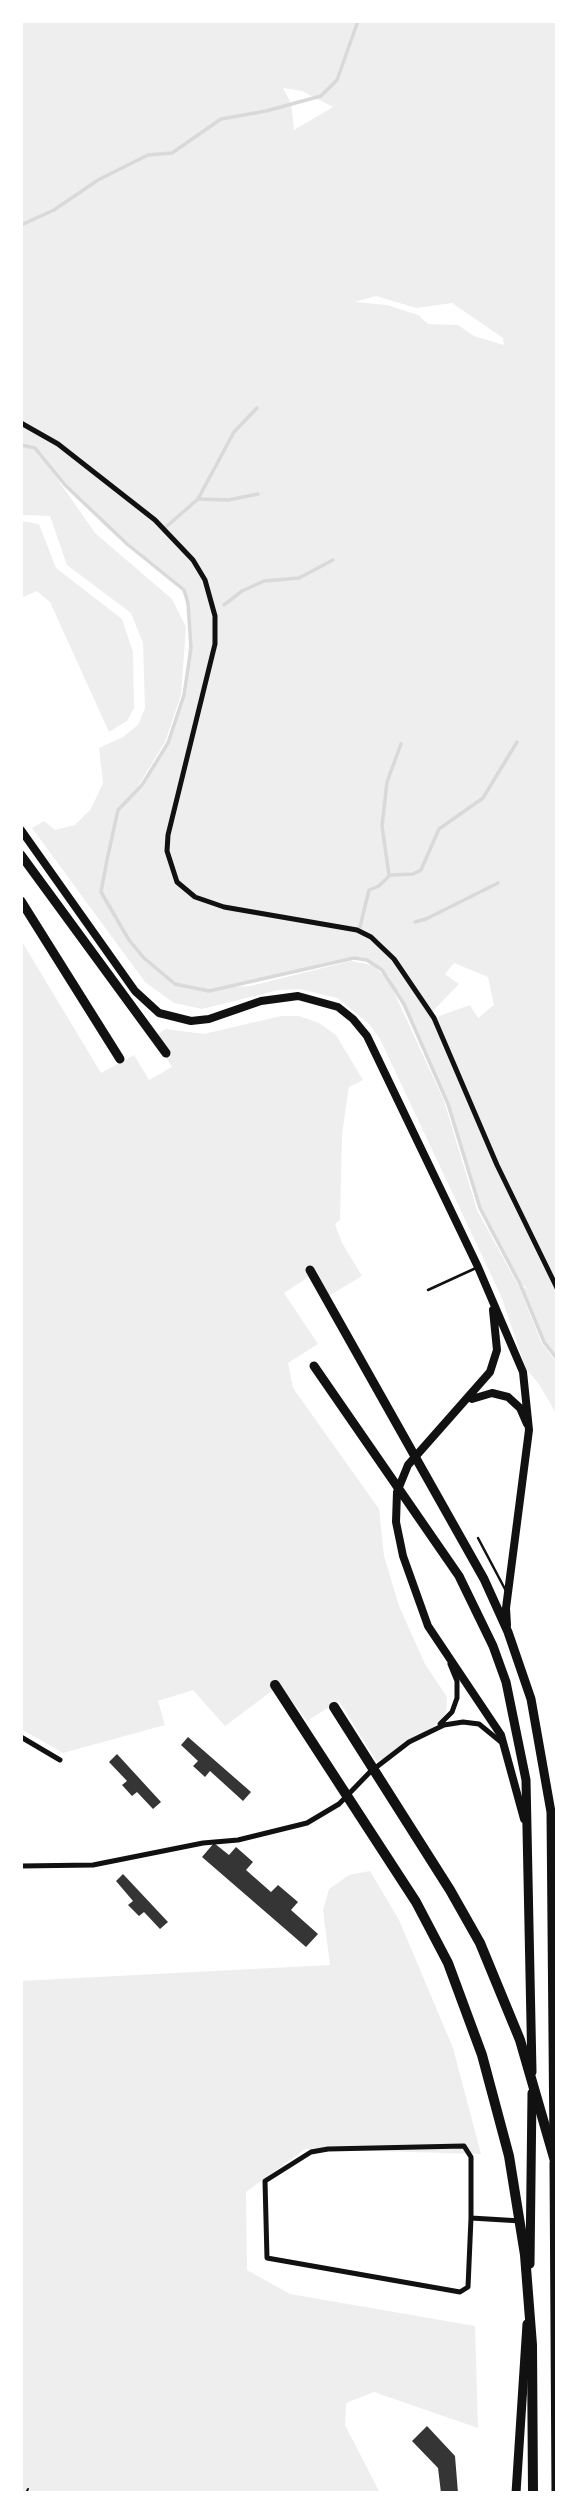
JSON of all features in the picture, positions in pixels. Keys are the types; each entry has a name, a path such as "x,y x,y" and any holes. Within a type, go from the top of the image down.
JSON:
{"highway":[{"path":"275,1685 416,1902 447,1962 482,2055 509,2156 525,2255 531,2334 533,2493"},
{"path":"334,1707 450,1890 480,1943 520,2040 557,2168"}],"main road":[{"path":"21,830 135,991 159,1013 191,1021 209,1019 261,1001 298,996 338,1007 354,1019 379,1057 478,1267 523,1372 528,1430 505,1617 538,1728 555,1853 556,2493"},
{"path":"21,855 166,1053"},
{"path":"21,901 120,1059"},
{"path":"310,1270 473,1558 508,1632"},
{"path":"485,1284 496,1322 497,1350 490,1372 465,1403 422,1447 401,1477 396,1507 403,1556 428,1626 496,1727 508,1755 529,1846"},
{"path":"314,1366 439,1543 483,1622 506,1682 516,1721 526,1780 529,1846 531,2222 516,2493"},
{"path":"465,1403 485,1393 508,1397 520,1408 528,1430"}],"street":[{"path":"21,423 58,444 155,520 193,560 205,580 215,615 215,645 168,835 167,851 177,882 195,897 224,907 357,930 370,937 394,958 434,1018 497,1165 557,1288"},
{"path":"21,1866 93,1865 203,1843 238,1839 307,1823 332,1809 377,1766 435,1728 452,1712 458,1692 456,1675 442,1650"},
{"path":"435,1728 463,1722 478,1724 492,1732 508,1755"},
{"path":"21,1737 60,1760"},
{"path":"464,2146 471,2157 471,2218 468,2287 460,2292 267,2258 265,2181 311,2152 328,2149 464,2146"},
{"path":"471,2218 531,2222"}],"lane":[{"path":"428,1290 478,1267"},
{"path":"478,1538 508,1594"}],"path":[{"path":"26,2493 29,2489"}],"shaded area":[{"path":"21,21 557,21 557,1359 544,1342 522,1287 529,1289 520,1284 489,1230 473,1189 444,1095 389,977 371,962 351,958 230,987 250,986 351,961 372,965 388,979 444,1101 477,1210 519,1287 541,1342 557,1363 557,1415 539,1384 526,1369 501,1296 379,1037 368,1023 337,998 300,989 279,990 202,1009 174,1003 145,982 32,828 44,821 55,830 75,825 91,809 103,783 99,748 123,737 138,725 145,708 143,643 131,613 67,565 50,516 21,515","holes":["283,88 302,91 333,107 294,130 291,103","376,296 416,308 452,303 503,338 504,345 474,336 458,325 428,324 418,315 387,305 355,302","42,457 68,489 125,542 179,585 186,595 190,631 185,689 168,743 138,789 119,807 137,788 165,742 181,695 186,627 172,599 95,533","454,963 488,977 494,1005 478,1018 470,1005 434,1018 431,1013 459,984 445,974"]},
{"path":"21,521 39,524 56,568 122,619 133,652 134,708 127,721 109,732 50,602 37,591 21,598"},
{"path":"21,940 101,1073 134,1055 149,1080 172,1067 153,1037 166,1029 204,1034 281,1016 299,1016 319,1023 336,1035 363,1080 349,1087 342,1134 340,1220 335,1224 342,1243 362,1276 325,1298 310,1276 284,1293 318,1344 288,1363 293,1388 379,1509 384,1556 399,1606 425,1664 447,1697 446,1713 438,1723 417,1740 377,1762 339,1701 307,1721 280,1685 225,1726 193,1690 158,1701 165,1725 63,1753 21,1729"},
{"path":"370,1871 399,1920 453,2048 481,2154 305,2149 246,2192 247,2270 290,2294 475,2326 478,2428 374,2392 346,2403 345,2425 380,2493 21,2493 21,1981 330,1965 323,1910 329,1889 349,1875"}],"building":[{"path":"188,1737 251,1792 243,1801 210,1771 205,1777 193,1766 198,1761 181,1745"},
{"path":"117,1754 161,1802 153,1809 137,1792 132,1796 122,1785 127,1781 109,1762"},
{"path":"214,1843 229,1855 236,1847 253,1862 246,1870 271,1892 278,1885 298,1902 291,1910 318,1934 306,1947 202,1857"},
{"path":"123,1874 168,1922 160,1929 144,1912 139,1916 128,1905 133,1901 116,1881"},
{"path":"427,2426 455,2456 458,2493 441,2493 438,2468 412,2441"}],"waterway":[{"path":"21,225 54,210 98,180 148,155 172,153 221,119 266,111 321,96 337,80 358,21"},
{"path":"167,526 198,499 234,432 257,408"},
{"path":"21,445 35,448 65,485 127,544 184,590 188,603 191,648 184,695 168,743 142,785 118,810 101,892 129,940 144,958 175,984 209,991 354,958 367,960 382,970 404,1004 448,1104 480,1208 520,1284 544,1342 557,1359"},
{"path":"199,499 228,500 258,494"},
{"path":"224,605 242,591 264,581 299,578 333,560"},
{"path":"360,927 369,890 379,886 390,875 413,874 421,870 439,829 483,798 517,742"},
{"path":"389,875 382,826 387,782 401,744"},
{"path":"415,922 498,883"}]}
